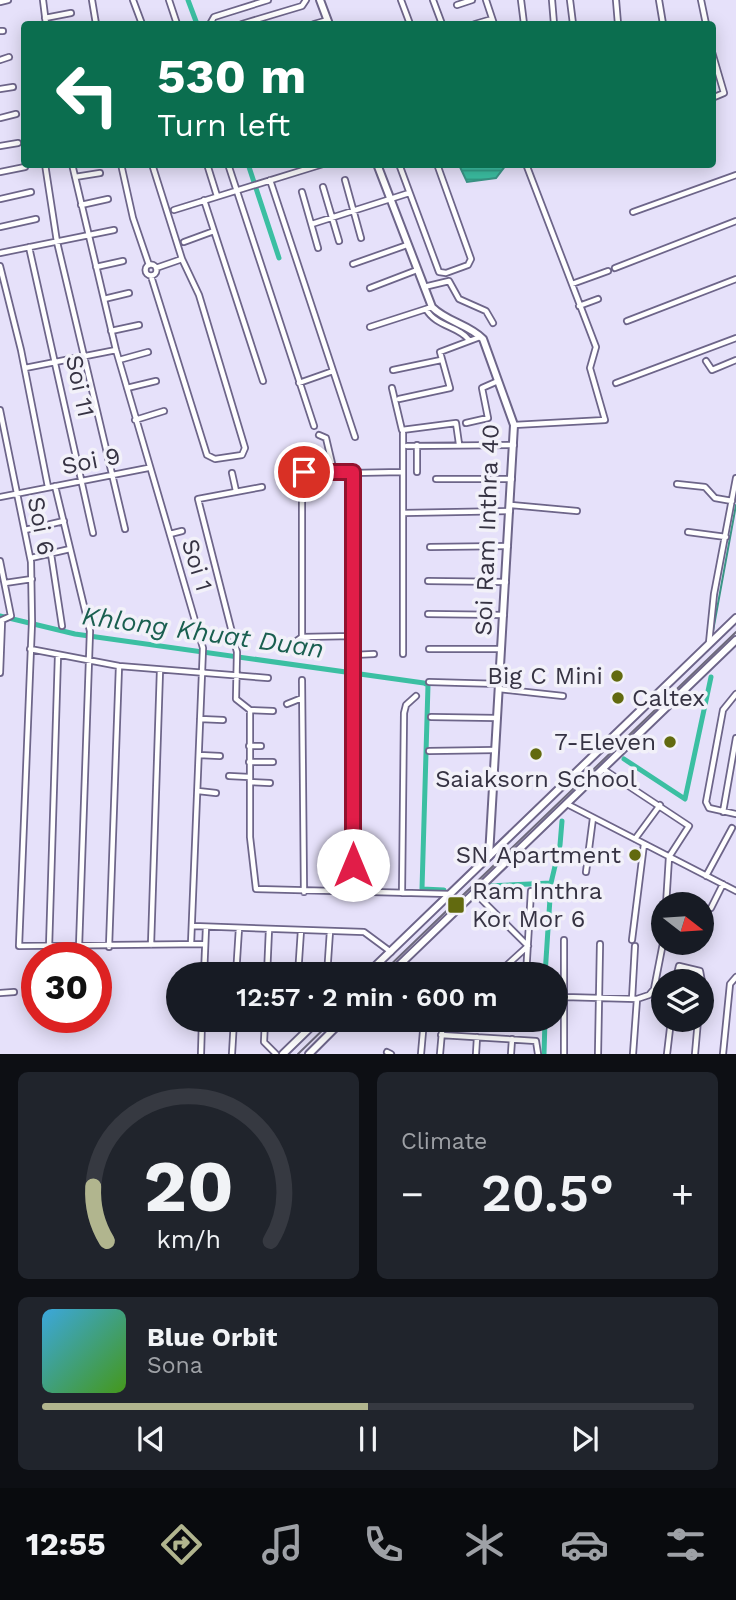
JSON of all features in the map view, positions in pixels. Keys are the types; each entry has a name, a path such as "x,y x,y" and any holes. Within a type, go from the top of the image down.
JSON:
{"main road":[{"path":"320,0 328,21"},
{"path":"379,168 429,308 480,337"},
{"name":"Soi Ram Inthra 40","path":"480,337 514,425 489,856"},
{"path":"380,962 736,618"},
{"path":"402,962 736,640"},
{"path":"489,856 494,873"},
{"path":"283,1054 306,1032"},
{"path":"309,1054 331,1032"}],"street":[{"path":"0,2 8,0"},
{"path":"43,0 45,21 71,13"},
{"path":"92,0 96,21"},
{"path":"133,0 141,21"},
{"path":"169,0 176,21"},
{"path":"212,21 214,16 268,0"},
{"path":"252,21 302,6 306,0"},
{"path":"401,0 409,21"},
{"path":"433,0 441,21"},
{"path":"457,5 472,0"},
{"path":"486,0 493,21"},
{"path":"521,0 524,21"},
{"path":"552,0 554,21"},
{"path":"570,0 573,21"},
{"path":"616,0 618,21"},
{"path":"660,0 663,21"},
{"path":"701,0 705,21"},
{"path":"0,60 9,57"},
{"path":"716,66 724,93 716,96"},
{"path":"0,89 13,87"},
{"path":"0,118 16,114"},
{"path":"0,146 18,143"},
{"path":"0,172 21,168"},
{"path":"46,168 57,242 125,529"},
{"name":"Soi 1","path":"73,168 126,388 203,650 191,944"},
{"path":"124,168 133,218 149,265 156,268"},
{"path":"149,265 145,271 152,275 207,455 215,459 242,455 245,448 199,295 182,259 153,168"},
{"path":"208,168 217,196"},
{"path":"229,168 314,426"},
{"path":"174,210 310,168"},
{"path":"400,168 439,272 446,273 468,265 471,259 438,168"},
{"path":"514,425 605,420 590,368 596,347 528,168"},
{"path":"75,177 100,173"},
{"path":"633,212 736,175"},
{"path":"270,180 355,437"},
{"path":"345,180 361,238"},
{"path":"323,187 339,241"},
{"path":"0,199 31,192"},
{"path":"302,192 318,248"},
{"path":"312,224 409,193"},
{"path":"81,205 108,199"},
{"path":"204,200 263,381"},
{"path":"0,226 36,219"},
{"path":"615,268 736,221"},
{"path":"0,253 114,230"},
{"path":"184,242 214,231"},
{"path":"353,264 407,245"},
{"name":"Soi 11","path":"29,247 57,362 93,533"},
{"path":"152,275 156,268 182,259"},
{"path":"96,267 123,261"},
{"path":"0,267 25,368 48,487"},
{"path":"370,288 416,270"},
{"path":"572,284 608,271"},
{"path":"627,321 736,279"},
{"path":"423,288 449,281 460,299 486,311 493,323"},
{"path":"104,299 129,293"},
{"path":"579,306 598,299"},
{"path":"370,327 429,308 436,321 466,335 469,340"},
{"path":"111,331 139,325"},
{"path":"399,399 450,388 440,352 480,337"},
{"path":"616,383 736,338"},
{"path":"25,368 116,350"},
{"path":"119,360 149,352"},
{"path":"393,370 441,360"},
{"path":"706,361 712,370 736,360"},
{"path":"299,383 333,371"},
{"path":"126,388 156,381"},
{"path":"466,423 488,418 482,388 499,381"},
{"path":"392,388 402,430 456,424 459,444"},
{"name":"Soi 6","path":"0,410 31,558 32,579 21,946"},
{"path":"135,420 164,411"},
{"path":"403,433 403,654"},
{"path":"319,435 327,438 334,472"},
{"path":"417,445 417,472"},
{"path":"407,446 514,445"},
{"name":"Soi 9","path":"0,497 148,468"},
{"path":"302,636 304,472 402,472"},
{"path":"353,472 353,892"},
{"path":"232,473 236,491"},
{"path":"709,644 711,615 736,478"},
{"path":"436,479 512,479"},
{"path":"677,484 705,487 715,498 732,501"},
{"path":"55,486 90,631 79,942"},
{"path":"262,487 200,497 198,505 237,652 237,701 250,710 273,712"},
{"path":"403,513 510,508 577,511"},
{"path":"24,530 64,521"},
{"path":"170,534 182,531"},
{"path":"688,533 726,537"},
{"path":"430,547 508,546"},
{"path":"31,558 70,549"},
{"path":"51,554 62,626"},
{"path":"0,561 11,616 1,621 0,673"},
{"path":"5,583 32,579"},
{"path":"428,581 506,582"},
{"path":"428,614 504,615"},
{"path":"282,651 302,636 353,636"},
{"path":"30,649 119,666 268,678"},
{"path":"429,649 502,649"},
{"path":"353,655 374,654"},
{"path":"49,942 58,655"},
{"path":"109,942 119,666"},
{"path":"151,945 159,670"},
{"path":"302,680 304,892"},
{"path":"429,682 500,686 564,696"},
{"path":"736,694 723,710 706,802 709,807 736,814"},
{"path":"402,893 404,713 406,705 416,696"},
{"path":"287,704 302,698"},
{"path":"250,710 250,849 255,885 260,891 450,894"},
{"path":"431,717 498,718"},
{"path":"200,719 223,720"},
{"path":"723,812 736,738"},
{"path":"249,746 261,746"},
{"path":"429,751 496,750"},
{"path":"199,755 220,756"},
{"path":"249,761 273,762"},
{"path":"604,769 689,826 669,857 667,892"},
{"path":"229,776 270,783"},
{"path":"727,786 736,788"},
{"path":"198,791 216,793"},
{"path":"567,804 736,891"},
{"path":"635,839 660,805"},
{"path":"586,872 593,818"},
{"path":"706,876 732,828"},
{"path":"632,940 644,844"},
{"path":"714,902 723,884"},
{"path":"527,962 531,891"},
{"path":"474,892 528,946"},
{"path":"193,926 368,933 391,952"},
{"path":"204,962 206,927"},
{"path":"237,962 239,928"},
{"path":"268,962 269,929"},
{"path":"299,962 301,930"},
{"path":"328,962 330,931"},
{"path":"564,940 564,962"},
{"path":"112,947 205,944"},
{"path":"598,1054 600,944"},
{"path":"510,962 528,946"},
{"path":"633,1054 635,946"},
{"path":"568,997 635,999 649,995 654,989 660,956"},
{"path":"677,969 694,969"},
{"path":"723,1054 730,984 736,977"},
{"path":"0,993 14,992"},
{"path":"201,1054 202,1032"},
{"path":"232,1054 233,1032"},
{"path":"264,1032 264,1042 276,1054"},
{"path":"421,1054 423,1032"},
{"path":"440,1054 441,1032"},
{"path":"564,1032 564,1054"},
{"path":"667,1054 670,1032"},
{"path":"695,1054 697,1032"},
{"path":"441,1035 536,1041 538,1054"},
{"path":"476,1054 477,1037"},
{"path":"511,1054 512,1039"}],"shaded area":[{"path":"460,168 504,168 496,178 467,182"}],"waterway":[{"path":"188,0 196,21"},
{"path":"249,168 279,258"},
{"path":"713,631 736,505"},
{"name":"Khlong Khuat Duan","path":"0,616 75,634 428,685 422,889 444,890"},
{"path":"624,759 685,799 711,677"},
{"path":"546,962 551,883 560,845 562,821"},
{"name":"Khlong Khuat Duan","path":"487,886 551,883"},
{"path":"544,1054 545,1032"}],"railway":[{"path":"393,962 736,632"},
{"path":"298,1054 321,1032"}],"place":[{"name":"Big C Mini","path":"617,676"},
{"name":"Caltex","path":"618,698"},
{"name":"7-Eleven","path":"670,742"},
{"name":"Saiaksorn School","path":"536,754"},
{"name":"SN Apartment","path":"635,855"},
{"name":"Ram Inthra Kor Mor 6","path":"456,905"}],"route":[{"path":"304,472 353,472 353,865"}]}
